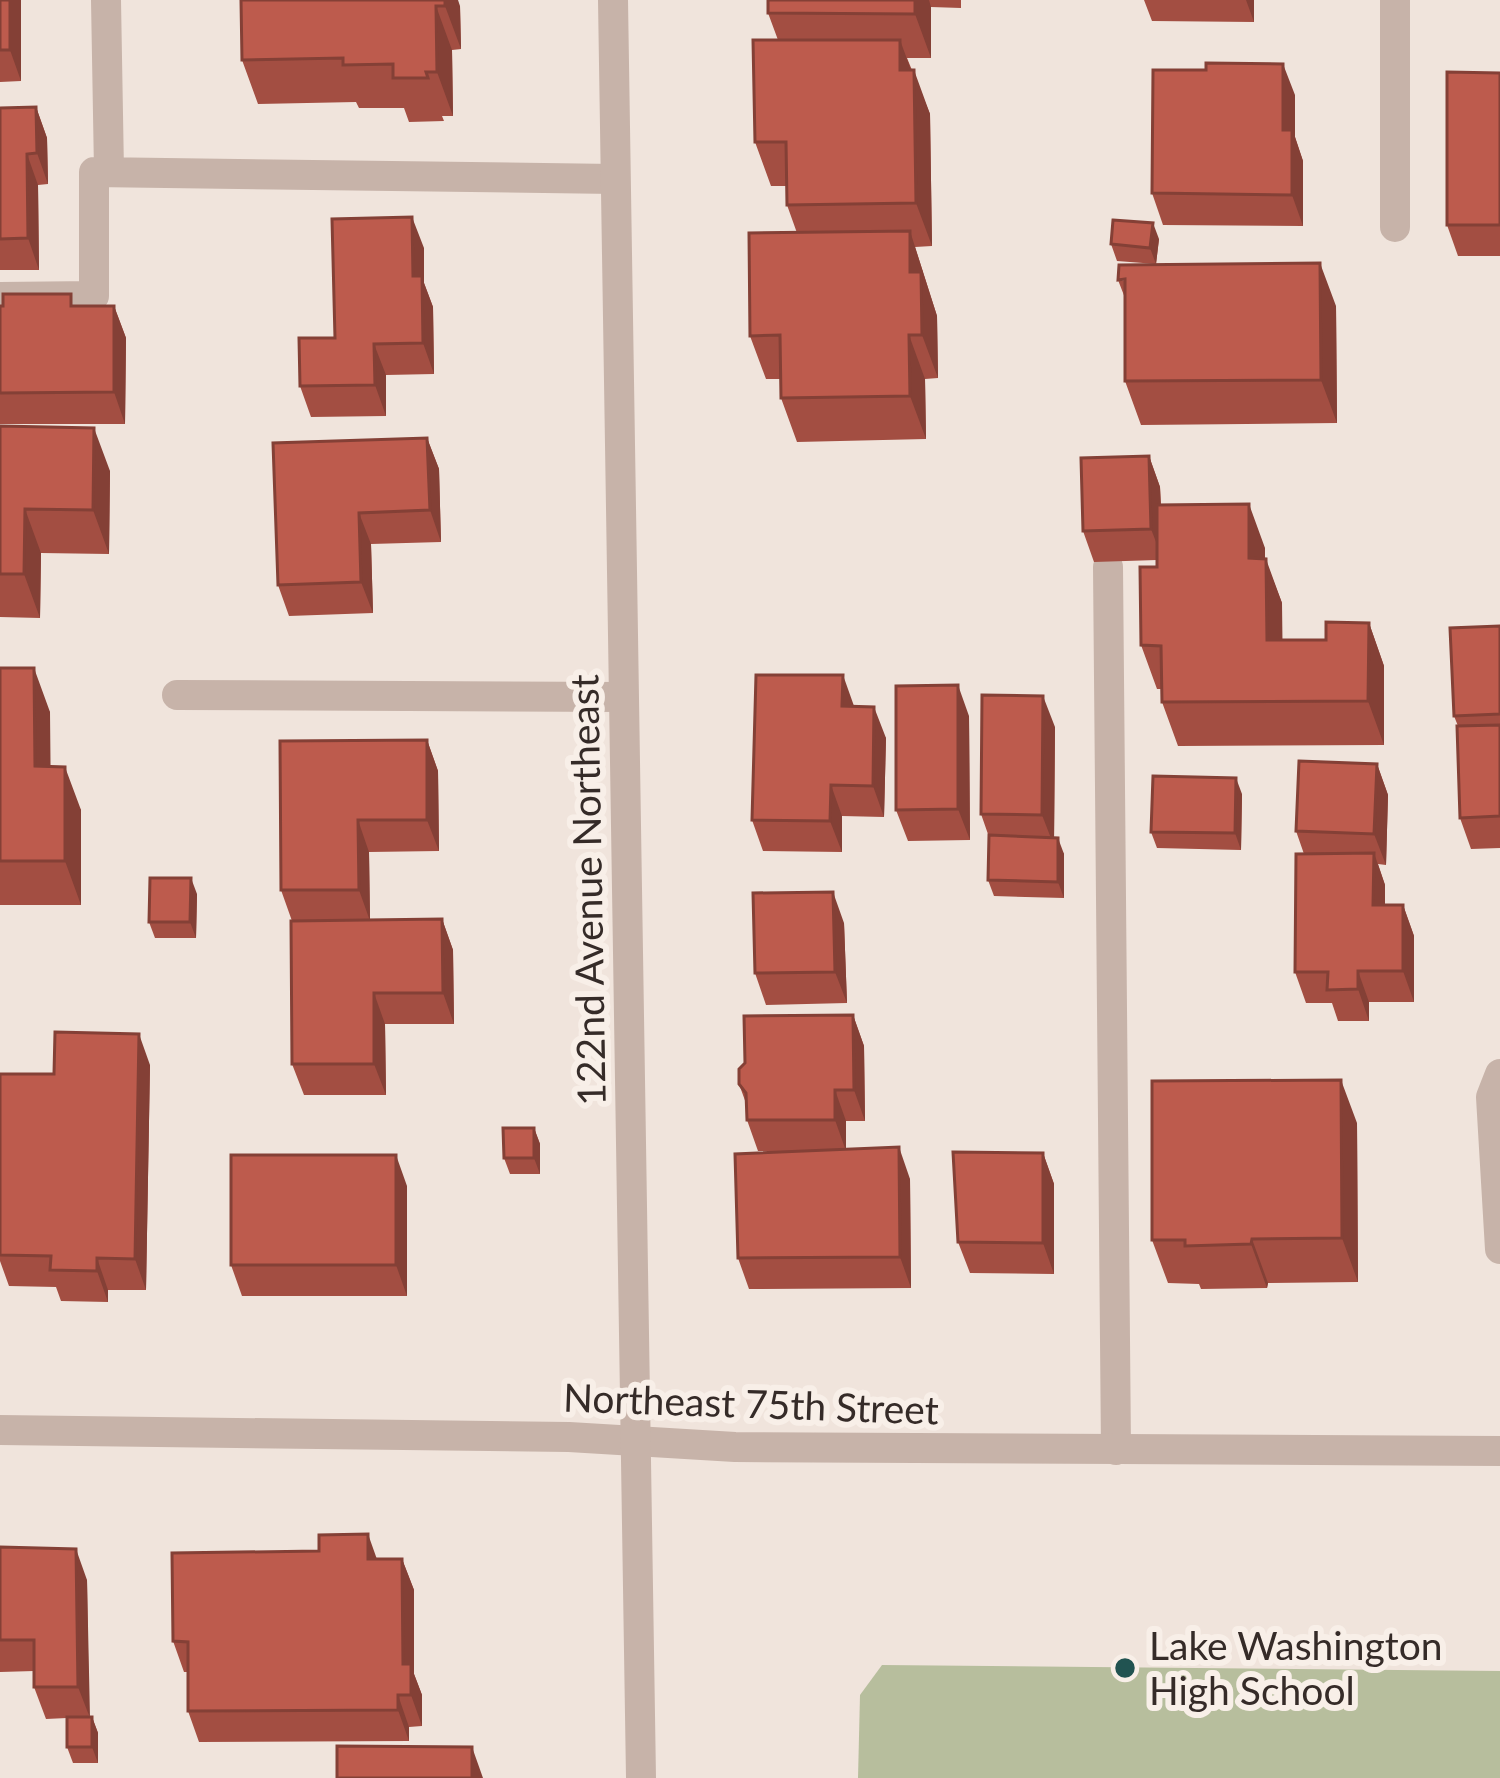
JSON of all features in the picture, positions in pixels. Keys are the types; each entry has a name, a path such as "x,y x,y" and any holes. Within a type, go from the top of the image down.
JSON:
{"street":[{"path":"106,0 109,171"},
{"name":"122nd Avenue Northeast","path":"614,0 641,1778"},
{"path":"1395,0 1395,227"},
{"path":"0,297 94,296 94,172 615,179"},
{"path":"1108,567 1116,1450"},
{"path":"177,695 623,697"},
{"path":"1500,1074 1491,1097 1500,1249"},
{"name":"Northeast 75th Street","path":"0,1430 569,1437 735,1447 1500,1451"}],"green space":[{"path":"882,1665 1500,1671 1500,1778 858,1778 860,1695"}],"building":[{"path":"0,0 10,0 10,50 0,50"},
{"path":"241,0 445,0 445,6 436,6 437,72 426,72 428,78 393,78 393,64 343,65 343,58 242,60"},
{"path":"768,0 915,0 915,14 768,13"},
{"path":"753,40 900,40 900,70 914,70 916,203 787,205 786,142 755,142"},
{"path":"1206,63 1283,64 1283,130 1292,130 1292,195 1152,193 1153,70 1206,70"},
{"path":"1447,72 1500,73 1500,225 1447,225"},
{"path":"36,107 37,153 27,154 28,238 0,239 0,108"},
{"path":"412,217 413,276 422,276 423,343 374,344 375,385 300,386 299,338 335,338 332,219"},
{"path":"1113,220 1153,223 1150,248 1111,244"},
{"path":"910,231 910,272 921,272 922,335 909,335 910,396 781,398 780,335 750,336 749,233"},
{"path":"1320,263 1321,380 1125,381 1125,279 1118,280 1119,265"},
{"path":"3,294 71,294 71,306 114,306 114,392 0,393"},
{"path":"0,426 94,428 93,510 25,509 24,574 0,574"},
{"path":"427,438 430,510 359,513 361,582 278,585 273,443"},
{"path":"1149,456 1151,529 1083,531 1081,458"},
{"path":"1249,504 1249,558 1266,559 1267,640 1326,640 1326,622 1369,623 1368,701 1162,702 1161,646 1141,645 1140,567 1157,567 1157,505"},
{"path":"1500,626 1500,714 1454,716 1450,628"},
{"path":"0,668 34,668 35,766 65,767 65,861 0,861"},
{"path":"756,675 843,675 842,706 874,707 873,786 831,785 830,821 752,820"},
{"path":"958,685 958,809 896,810 896,686"},
{"path":"982,695 1043,696 1042,815 981,814"},
{"path":"1500,725 1500,816 1460,818 1457,726"},
{"path":"427,740 427,820 358,820 359,890 281,890 280,741"},
{"path":"1299,761 1377,764 1374,834 1296,831"},
{"path":"1153,776 1236,778 1235,833 1151,832"},
{"path":"989,835 1058,838 1058,882 988,880"},
{"path":"1374,853 1373,905 1403,905 1403,971 1358,971 1358,989 1327,990 1328,972 1295,972 1296,854"},
{"path":"150,878 191,878 190,922 149,922"},
{"path":"833,892 835,972 755,973 753,893"},
{"path":"442,919 443,993 374,993 374,1064 292,1064 291,921"},
{"path":"853,1015 854,1090 835,1090 835,1120 747,1120 746,1093 739,1084 739,1069 745,1063 744,1016"},
{"path":"55,1032 139,1034 135,1259 97,1258 97,1271 50,1270 51,1256 0,1255 0,1074 54,1074"},
{"path":"1341,1080 1342,1238 1185,1246 1185,1240 1152,1240 1152,1081"},
{"path":"503,1128 534,1128 534,1158 504,1158"},
{"path":"899,1147 900,1257 738,1258 735,1154"},
{"path":"953,1152 1043,1153 1043,1243 958,1242"},
{"path":"231,1155 396,1155 396,1265 231,1265"},
{"path":"368,1534 368,1559 402,1559 403,1664 411,1664 411,1695 398,1695 398,1710 188,1711 188,1642 173,1641 172,1553 319,1551 319,1535"},
{"path":"0,1547 76,1549 78,1687 34,1687 34,1640 0,1640"},
{"path":"67,1717 92,1717 92,1747 67,1747"},
{"path":"337,1746 472,1747 472,1778 337,1778"}],"place":[{"name":"Lake Washington High School","path":"1125,1668"}]}
